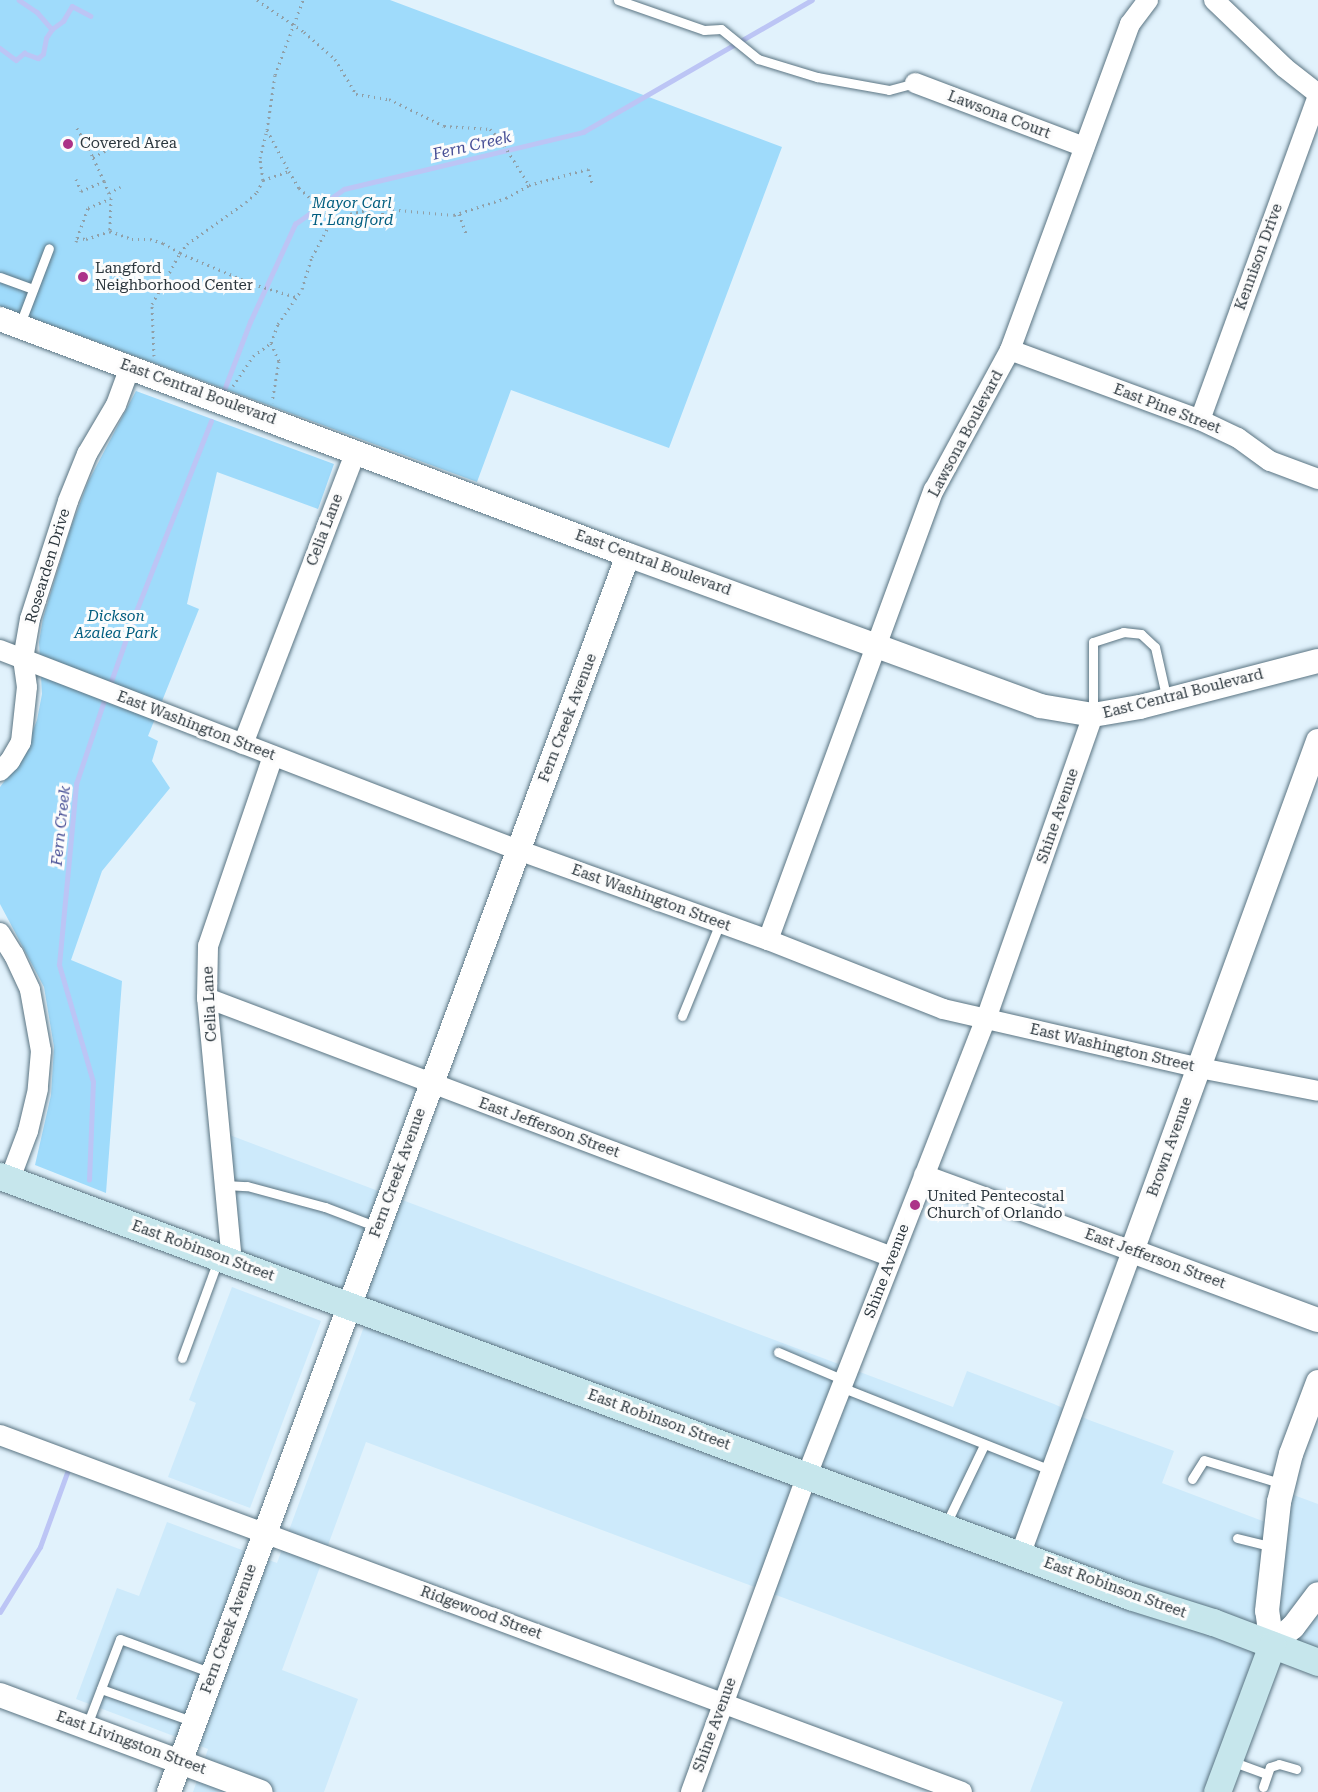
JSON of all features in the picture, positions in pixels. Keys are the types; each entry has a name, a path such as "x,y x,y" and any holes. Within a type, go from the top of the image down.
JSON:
{"main road":[{"name":"East Robinson Street","path":"5,1178 1021,1553 1130,1596 1318,1662"},
{"path":"1217,1792 1272,1645"}],"street":[{"name":"Lawsona Boulevard","path":"768,940 934,490 1010,350 1130,24 1148,0"},
{"path":"1214,0 1285,68 1318,94"},
{"name":"Lawsona Court","path":"915,83 1084,147"},
{"name":"Kennison Drive","path":"1200,420 1318,94"},
{"name":"East Central Boulevard","path":"9,323 140,363 356,451 628,555 1040,706 1093,715 1318,661"},
{"name":"East Pine Street","path":"1010,350 1200,420 1238,438 1270,461 1318,479"},
{"name":"Rosearden Drive","path":"0,771 10,761 21,742 27,687 23,659 30,619 68,501 87,454 140,363"},
{"name":"Celia Lane","path":"243,744 356,451"},
{"name":"Fern Creek Avenue","path":"169,1792 628,555"},
{"name":"East Washington Street","path":"0,650 518,850 768,940 944,1009 1200,1068 1318,1091"},
{"name":"Shine Avenue","path":"691,1792 807,1475 986,1019 1093,715"},
{"name":"Brown Avenue","path":"1021,1553 1318,741"},
{"name":"Celia Lane","path":"225,1260 225,1185 207,998 208,946 273,756"},
{"path":"0,933 14,955 30,990 41,1051 38,1089 28,1131 5,1178"},
{"name":"East Jefferson Street","path":"207,998 892,1257"},
{"name":"East Jefferson Street","path":"924,1174 1318,1320"},
{"path":"1272,1645 1267,1611 1282,1484 1318,1383"},
{"name":"Ridgewood Street","path":"0,1435 962,1792"},
{"path":"1272,1645 1293,1627 1318,1594"},
{"name":"East Livingston Street","path":"0,1695 261,1792"}],"lane":[{"path":"618,0 704,30 721,29 758,59 817,77 873,89 889,90 915,83"},
{"path":"9,323 33,289 49,248"},
{"path":"0,277 33,289"},
{"path":"1093,715 1094,642 1124,632 1141,634 1155,647 1167,699"},
{"path":"682,1016 720,923"},
{"path":"225,1185 247,1186 326,1207 379,1227"},
{"path":"182,1358 225,1260"},
{"path":"778,1352 842,1384 984,1445 1051,1470"},
{"path":"945,1526 984,1445"},
{"path":"1192,1479 1204,1460 1282,1484"},
{"path":"1237,1538 1274,1548"},
{"path":"86,1727 120,1639 213,1674"},
{"path":"101,1689 194,1722"},
{"path":"1229,1760 1266,1774"},
{"path":"1263,1787 1270,1767 1278,1764 1296,1769"}],"path":[{"path":"257,0 335,59 356,94 388,99 444,126 490,129 501,140 529,185"},
{"path":"140,363 156,354 152,304 180,253 187,244 246,202 263,180 260,158 267,130 275,75 303,0"},
{"path":"76,128 93,157 111,198 110,231"},
{"path":"267,130 299,188 333,218"},
{"path":"93,157 122,142"},
{"path":"228,394 253,356 271,343 278,324 302,289 312,257 333,218 364,209 459,214 506,198 529,185 588,169 592,183"},
{"path":"263,180 289,171"},
{"path":"76,179 81,191 104,181"},
{"path":"109,193 120,187"},
{"path":"111,198 88,208 76,240 110,231 132,239 150,239 253,285 296,297"},
{"path":"381,226 383,209"},
{"path":"459,214 466,233"},
{"path":"270,410 279,361 271,343"}],"shaded area":[{"path":"227,1134 953,1407 967,1371 1174,1451 1162,1483 1268,1523 1280,1490 1318,1504 1318,1665 1265,1646 1211,1792 1030,1792 1063,1702 366,1442 282,1670 358,1699 324,1792 193,1792 208,1749 76,1699 117,1588 139,1596 167,1522 277,1563 369,1313 241,1265"},
{"path":"232,1287 321,1321 250,1508 168,1477 196,1403 189,1400"}],"green space":[{"name":"Mayor Carl T. Langford","path":"0,0 390,0 782,147 669,448 511,390 477,482 0,306"},
{"name":"Dickson Azalea Park","path":"136,391 334,464 318,509 217,472 187,604 199,609 148,736 158,741 152,761 170,788 102,871 71,960 122,981 106,1193 35,1165 51,1095 54,1047 44,987 0,904 0,787 22,758 37,720 42,694 39,642 43,618 70,530 88,482"}],"waterway":[{"path":"19,0 37,12 52,29"},
{"name":"Fern Creek","path":"224,390 250,322 295,224 344,189 583,132 812,0"},
{"path":"0,48 16,60 24,53 38,58 43,54 46,38 52,29 63,21 72,6 91,16"},
{"name":"Fern Creek","path":"109,687 135,614 211,421"},
{"name":"Fern Creek","path":"89,1180 93,1082 59,965 76,784 106,695"},
{"name":"Fern Creek","path":"0,1612 40,1547 67,1473"}],"place":[{"name":"Covered Area","path":"68,144"},
{"name":"Langford Neighborhood Center","path":"83,277"},
{"name":"United Pentecostal Church of Orlando","path":"915,1205"}]}
